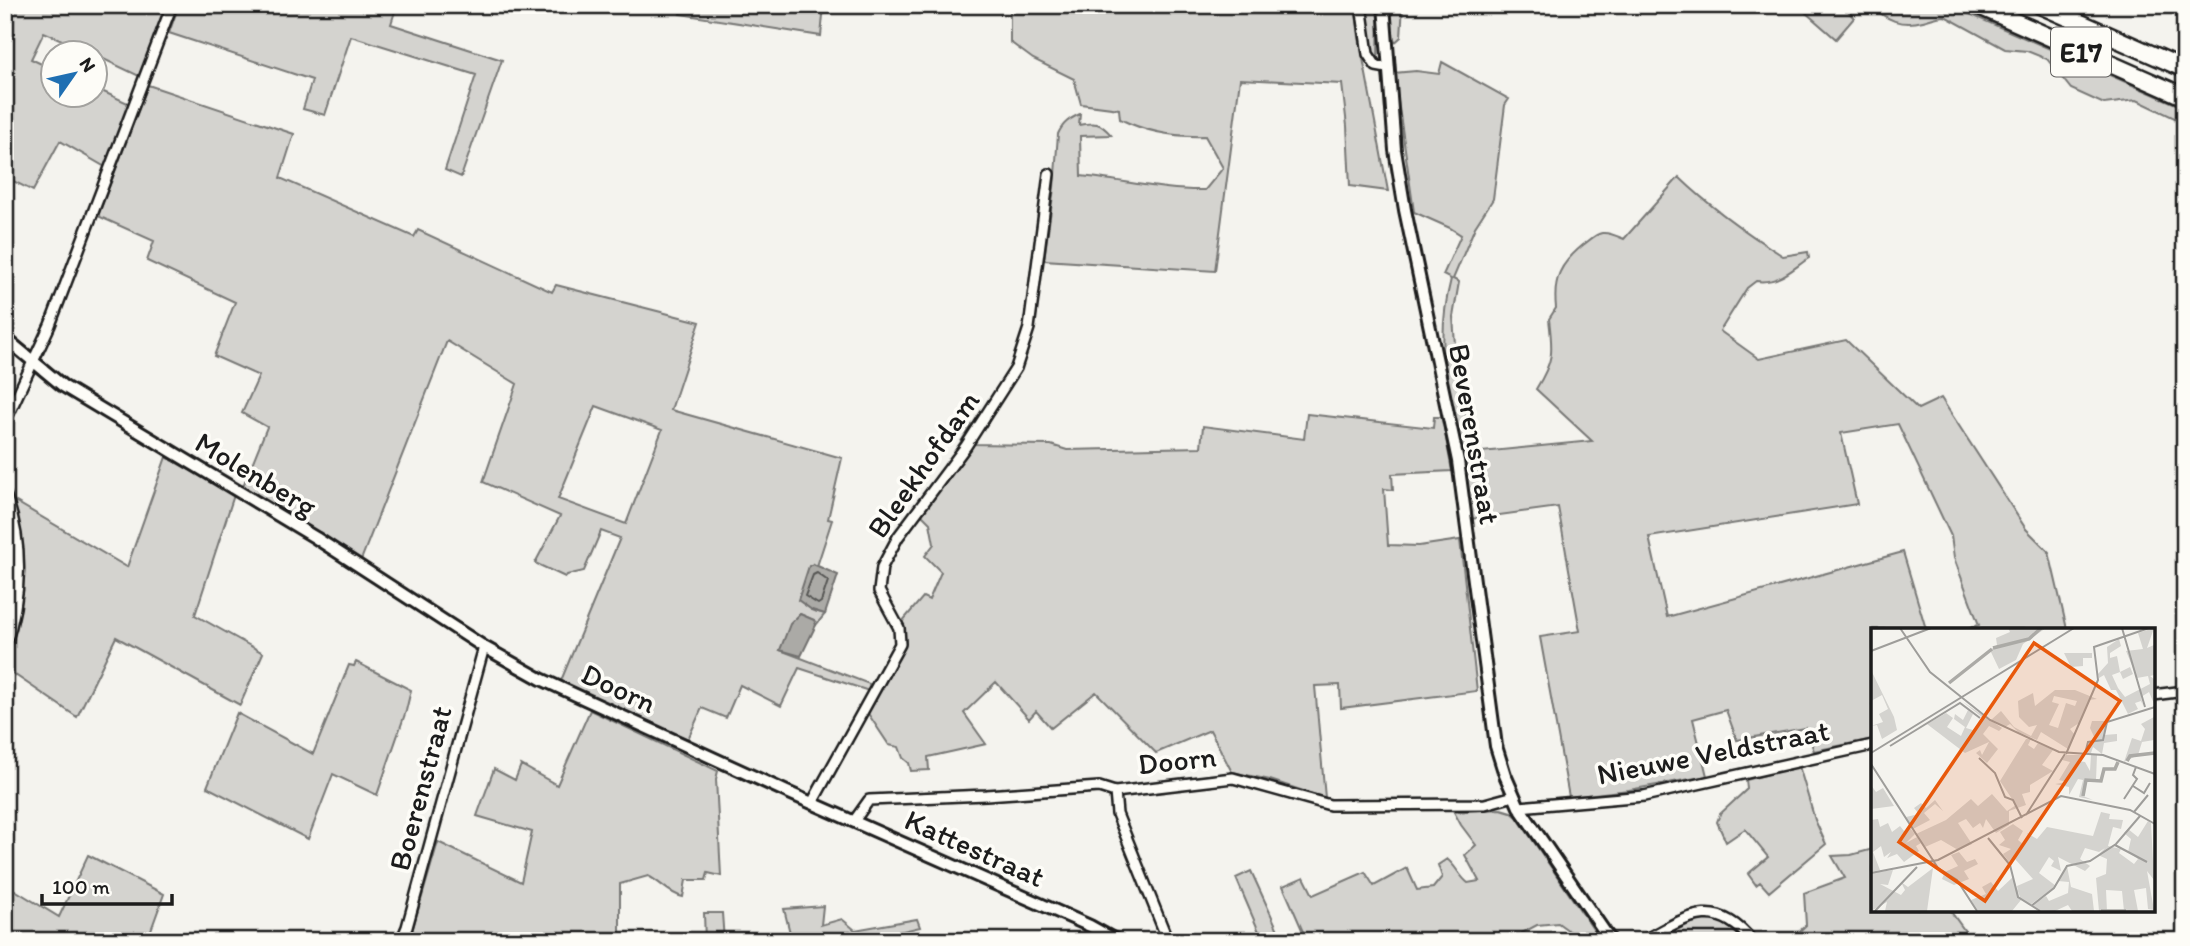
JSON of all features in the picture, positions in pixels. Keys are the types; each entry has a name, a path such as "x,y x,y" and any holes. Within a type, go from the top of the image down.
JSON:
{"highway":[{"name":"E17","path":"1978,5 2185,97"},
{"name":"E17","path":"2040,5 2185,69"}],"street":[{"path":"5,422 50,325 172,5"},
{"path":"1361,5 1364,37 1371,61 1376,66 1387,68"},
{"name":"Beverenstraat","path":"1384,5 1395,150 1405,210 1458,461 1496,746 1520,807 1611,941"},
{"name":"Bleekhofdam","path":"813,803 900,644 899,628 879,591 882,568 890,551 973,435 1016,369 1029,328 1049,174"},
{"name":"Molenberg","path":"5,338 63,386 316,538 484,647"},
{"path":"5,494 15,521 19,550 14,611 5,646"},
{"name":"Doorn","path":"484,647 541,679 813,803"},
{"name":"Boerenstraat","path":"401,941 484,647"},
{"path":"2155,695 2185,691"},
{"name":"Nieuwe Veldstraat","path":"1520,807 1644,796 1871,745"},
{"name":"Doorn","path":"854,821 869,800 1099,787 1115,792 1233,778 1330,805 1485,804 1514,796"},
{"path":"1115,792 1117,814 1168,941"},
{"name":"Kattestraat","path":"813,803 1079,920 1117,941"},
{"path":"1643,941 1682,920 1702,913 1723,916 1742,929 1752,941"}],"shaded area":[{"path":"5,5 162,5 167,8 141,77 108,61 108,38 58,38 44,32 41,38 38,38 31,59 38,62 38,108 108,108 108,94 130,104 107,168 60,141 33,191 5,177"},
{"path":"179,5 397,5 391,24 502,60 461,177 445,170 476,75 351,36 325,115 303,109 312,80 169,33"},
{"path":"682,5 824,5 821,36 680,14"},
{"path":"1010,5 1355,5 1388,191 1350,186 1342,84 1240,79 1215,271 1044,260 1058,134 1064,124 1076,116 1080,114 1079,125 1097,124 1111,135 1080,136 1081,176 1159,187 1205,190 1223,168 1205,136 1151,131 1120,119 1119,109 1081,104 1074,79 1033,59 1010,42"},
{"path":"1364,5 1379,5 1378,61 1372,57"},
{"path":"1391,5 1403,5 1401,37 1392,45"},
{"path":"1797,5 1843,5 1854,18 1836,39"},
{"path":"1871,5 1949,5 2185,108 2185,123 2137,100 2104,104 2071,89 2047,59 2027,51 2005,49 1945,16 1915,23 1901,23 1882,15"},
{"path":"1442,62 1509,99 1505,105 1493,199 1475,227 1453,279 1459,282 1453,317 1456,358 1472,453 1592,441 1536,389 1551,355 1549,319 1556,308 1557,280 1569,259 1594,236 1607,233 1624,239 1679,177 1729,219 1783,256 1808,252 1809,258 1784,275 1771,280 1756,281 1747,288 1720,331 1759,359 1846,340 1918,409 1941,398 2026,529 2049,552 2067,628 1968,628 1979,625 1954,558 1951,536 1898,424 1841,433 1857,504 1649,537 1667,617 1903,552 1926,628 1871,628 1871,739 1814,751 1806,728 1737,740 1726,710 1693,719 1707,776 1629,790 1569,797 1540,637 1580,631 1558,507 1471,519 1443,348 1445,308 1451,279 1443,275 1461,235 1414,212 1394,73 1416,71 1439,74"},
{"path":"148,85 294,134 280,178 414,237 418,230 552,292 556,285 700,322 671,410 842,458 828,519 832,520 817,566 813,564 811,610 825,614 816,625 814,620 800,614 780,650 872,685 869,691 799,668 781,706 740,685 726,718 702,708 688,739 560,683 620,538 601,531 584,571 565,577 535,563 560,516 483,482 517,384 447,341 361,560 243,486 267,427 242,413 259,376 214,356 235,302 147,261 154,241 98,216","holes":["596,406 662,430 626,524 558,499"]},
{"path":"1307,414 1433,428 1434,417 1442,417 1452,471 1392,474 1393,490 1384,489 1388,545 1419,546 1460,540 1477,691 1341,708 1340,685 1315,686 1325,798 1270,780 1232,772 1210,730 1156,753 1096,692 1051,728 1036,711 1029,719 996,682 964,713 986,744 928,757 929,770 911,771 899,747 889,745 867,712 903,650 906,641 901,623 923,597 929,600 941,572 925,556 934,544 930,523 919,512 972,424 982,431 973,444 1051,445 1067,450 1201,447 1203,426 1304,439"},
{"path":"166,457 234,495 195,615 263,653 240,705 116,637 77,717 5,668 17,623 23,570 20,534 11,499 127,567"},
{"path":"10,519 13,572 5,624 5,520"},
{"path":"356,662 411,690 377,795 333,774 308,839 207,787 237,713 313,754 349,665 354,666"},
{"path":"590,710 718,771 716,779 721,876 708,873 706,880 686,880 683,897 648,876 620,884 620,941 432,941 412,931 438,842 521,882 532,832 477,816 494,769 515,780 521,765 557,785"},
{"path":"1799,766 1815,820 1826,844 1769,892 1760,882 1756,885 1748,874 1768,857 1745,829 1726,842 1717,822 1720,814 1747,789 1746,780"},
{"path":"1501,809 1517,817 1601,941 1583,941 1558,923 1537,925 1522,933 1526,941 1307,941 1283,886 1304,877 1313,895 1365,872 1374,886 1407,868 1417,890 1433,888 1442,877 1438,865 1447,859 1468,883 1479,881 1465,855 1476,845 1454,812"},
{"path":"1871,850 1871,911 1950,911 1972,941 1789,941 1806,925 1804,893 1845,878 1832,856 1851,855"},
{"path":"88,855 164,894 147,941 5,941 5,884 59,917"},
{"path":"1251,871 1283,941 1263,941 1236,878"},
{"path":"823,906 821,925 842,919 855,930 917,919 920,927 861,941 792,941 784,909"},
{"path":"704,913 722,913 724,941 705,941"},
{"path":"1702,918 1721,920 1745,941 1653,941"}],"water":[{"path":"813,564 838,575 825,614 812,610 798,600 809,566"},
{"path":"800,614 814,620 816,625 801,656 780,650 790,624"}]}
